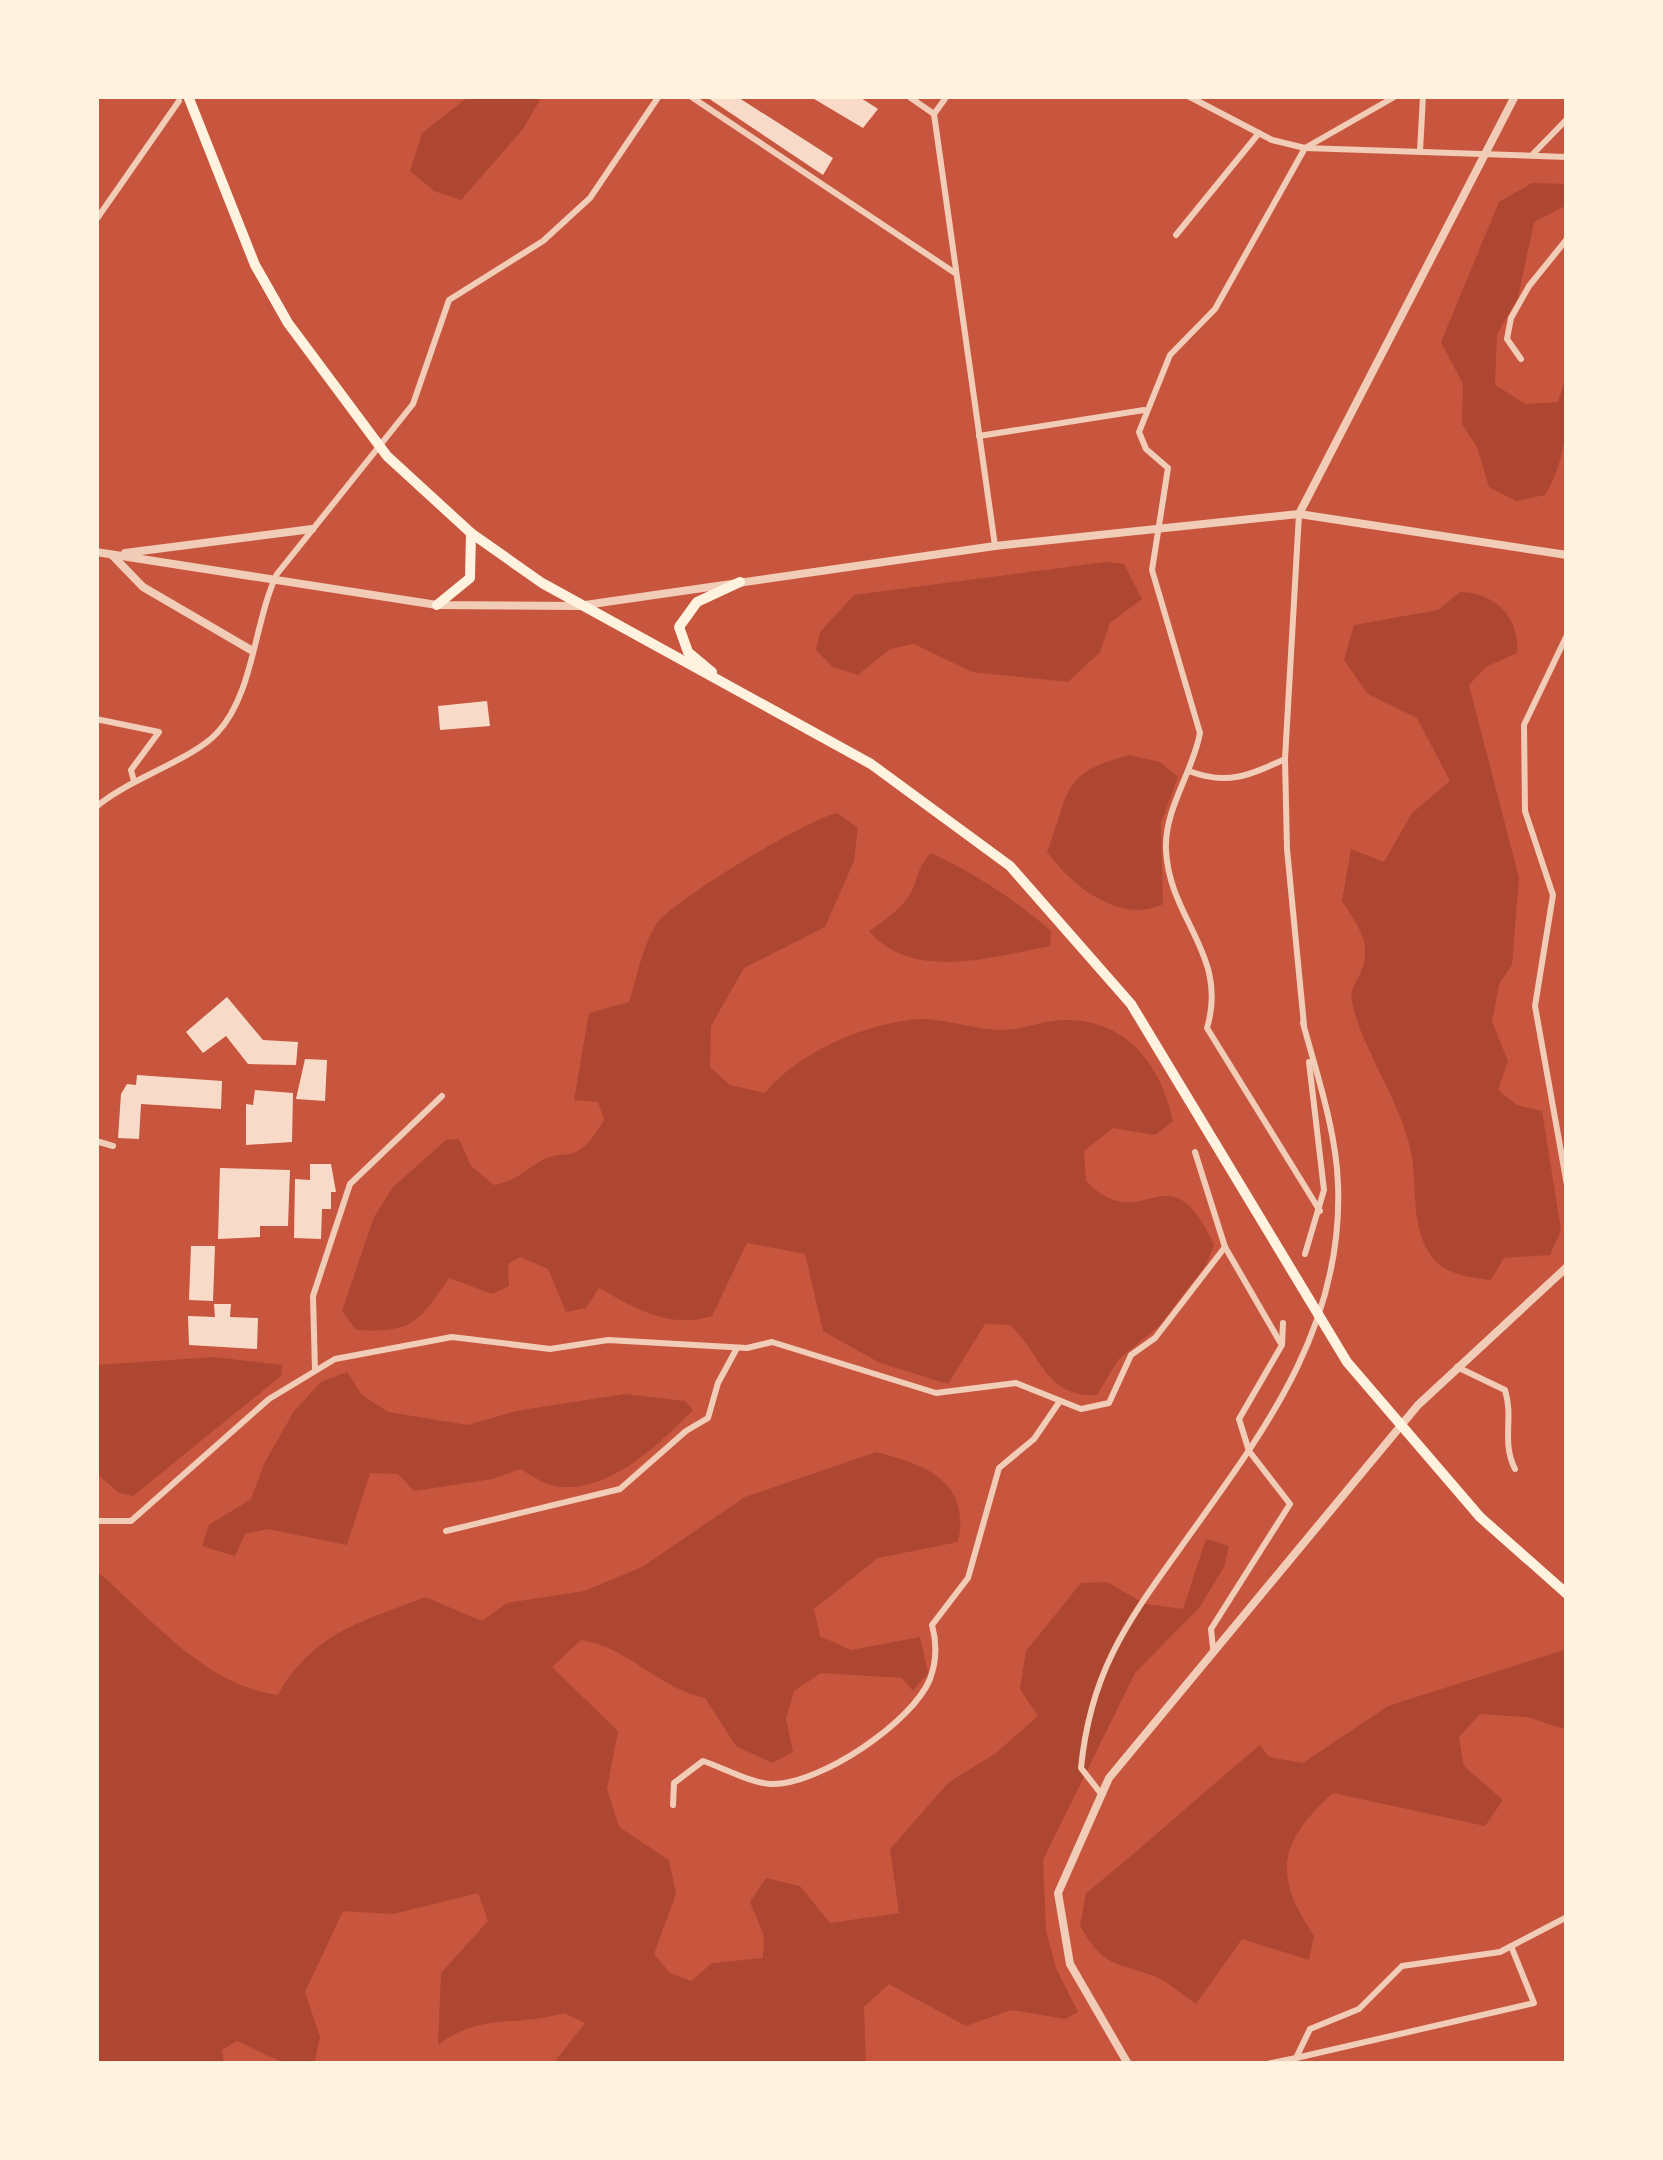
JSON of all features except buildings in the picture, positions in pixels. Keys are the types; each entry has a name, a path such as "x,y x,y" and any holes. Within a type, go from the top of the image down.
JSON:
{"main road":[{"path":"183,99 255,265 288,323 387,456 471,533 578,606 871,764 948,815 1010,866 1076,935 1131,1004 1318,1317 1420,1454 1480,1517 1567,1594"},
{"path":"437,605 470,578 471,533"},
{"path":"734,690 688,652 680,627 697,602 740,582"}],"street":[{"path":"96,807 217,734 238,694 263,602 289,556 413,404 449,300 543,241 590,198 659,96"},
{"path":"690,96 955,273"},
{"path":"908,96 934,114"},
{"path":"947,96 934,114 994,546"},
{"path":"1188,96 1259,133 1305,148 1567,157"},
{"path":"1320,1211 1207,1028 1216,987 1174,893 1166,848 1172,808 1190,771 1199,733 1152,570 1168,468 1145,449 1139,431 1170,355 1215,309 1305,148 1396,96"},
{"path":"1420,151 1423,96"},
{"path":"1305,1254 1324,1190 1287,849 1285,759 1299,514 1516,96"},
{"path":"96,220 183,99"},
{"path":"1532,155 1567,119"},
{"path":"1177,235 1259,133"},
{"path":"1521,359 1507,339 1511,318 1567,239"},
{"path":"979,436 1144,410"},
{"path":"96,553 437,605 578,606 994,546 1299,514 1567,555"},
{"path":"111,554 312,529"},
{"path":"111,554 143,587 251,650"},
{"path":"1567,635 1524,725 1524,747 1525,811 1553,896 1535,1006 1567,1185"},
{"path":"96,718 159,732 131,770 134,781"},
{"path":"1190,771 1209,778 1240,779 1285,759"},
{"path":"1102,1795 1081,1768 1100,1675 1118,1636 1249,1451 1303,1364 1318,1317 1335,1248 1338,1184 1304,1023"},
{"path":"315,1371 313,1296 350,1184 442,1096"},
{"path":"96,1142 113,1146"},
{"path":"1195,1152 1225,1247 1282,1345"},
{"path":"96,1521 131,1521 269,1399 335,1359 452,1337 550,1349 608,1340 738,1347 772,1342 936,1393 1016,1383 1081,1409 1109,1403 1131,1355 1155,1338 1225,1247"},
{"path":"1128,2064 1070,1964 1058,1893 1109,1778 1418,1405 1567,1267"},
{"path":"1213,1648 1211,1629 1290,1504 1249,1451 1239,1419 1282,1345 1283,1323"},
{"path":"446,1531 620,1489 686,1431 709,1418 718,1383 738,1347"},
{"path":"1457,1367 1505,1390 1511,1407 1505,1449 1515,1468"},
{"path":"673,1805 674,1783 703,1761 769,1785 813,1779 891,1724 929,1682 938,1646 932,1625 968,1578 999,1468 1034,1439 1060,1401"},
{"path":"1296,2058 1310,2029 1359,2009 1402,1966 1450,1963 1511,1946 1567,1917"},
{"path":"1267,2064 1534,2003 1511,1946"}],"shaded area":[{"path":"469,96 542,96 523,129 461,200 434,191 410,171 422,133"},
{"path":"1532,183 1567,184 1567,205 1534,222 1518,298 1497,334 1495,385 1526,404 1558,402 1567,373 1566,421 1563,451 1545,495 1516,501 1489,487 1477,447 1462,424 1463,384 1441,342 1499,202"},
{"path":"1105,562 1124,564 1142,599 1110,623 1100,652 1068,682 972,672 914,644 890,649 858,675 833,667 816,650 820,632 854,595"},
{"path":"1460,592 1495,603 1510,619 1517,640 1517,653 1486,667 1469,685 1519,878 1512,965 1499,984 1492,1022 1508,1061 1498,1090 1517,1105 1542,1111 1561,1230 1550,1255 1504,1258 1491,1280 1443,1267 1424,1244 1408,1140 1352,1002 1365,946 1342,901 1351,849 1384,862 1412,813 1450,781 1417,718 1368,694 1344,660 1354,625 1438,610"},
{"path":"1129,755 1160,762 1178,777 1161,823 1163,904 1147,909 1131,910 1099,899 1047,852 1078,778"},
{"path":"837,813 858,828 854,861 825,927 744,968 711,1026 710,1067 730,1085 765,1093 796,1065 834,1042 877,1026 919,1019 1000,1030 1085,1021 1105,1027 1137,1048 1159,1081 1173,1121 1155,1135 1113,1128 1084,1151 1086,1181 1106,1197 1124,1202 1169,1196 1183,1201 1198,1216 1214,1245 1206,1265 1160,1325 1118,1360 1097,1395 1080,1394 1055,1382 1010,1325 985,1324 948,1384 880,1363 823,1331 805,1254 747,1243 712,1316 667,1318 599,1288 586,1308 566,1312 548,1269 520,1257 508,1264 509,1286 492,1294 449,1278 412,1322 390,1329 356,1330 342,1311 374,1217 393,1187 446,1140 459,1139 471,1166 494,1185 547,1158 585,1146 604,1120 598,1102 574,1100 589,1013 629,1002 657,923 743,861"},
{"path":"931,853 1023,908 1051,931 1050,946 954,962 907,956 887,947 869,931 905,901"},
{"path":"214,1357 282,1365 281,1376 133,1496 119,1493 96,1473 96,1365"},
{"path":"347,1372 362,1395 388,1412 468,1425 516,1411 624,1394 685,1401 693,1410 631,1464 593,1483 554,1486 520,1469 493,1479 414,1491 398,1474 370,1473 347,1545 268,1529 245,1534 235,1556 202,1546 209,1525 251,1499 264,1464 294,1411 321,1382"},
{"path":"876,1452 912,1463 941,1479 958,1504 958,1542 878,1558 814,1609 820,1636 851,1650 920,1637 928,1673 913,1691 902,1678 821,1673 794,1691 786,1719 793,1752 772,1763 736,1746 705,1698 672,1686 598,1644 581,1640 552,1667 618,1731 607,1789 619,1827 669,1860 676,1894 654,1954 670,1973 691,1981 712,1963 763,1958 764,1936 750,1902 766,1878 800,1886 830,1923 899,1913 890,1849 949,1782 996,1753 1038,1716 1020,1689 1026,1651 1081,1583 1107,1582 1145,1604 1183,1609 1206,1539 1229,1546 1224,1567 1199,1608 1135,1673 1043,1860 1046,1931 1056,1968 1078,2012 1065,2019 1011,2010 966,2026 889,1984 864,2007 866,2064 553,2064 585,2023 564,2013 484,2024 438,2045 441,1973 488,1921 478,1893 393,1914 343,1911 305,1992 320,2037 314,2064 286,2064 237,2041 222,2050 224,2064 96,2064 96,1570 202,1663 251,1689 278,1695 323,1643 380,1614 425,1597 482,1621 507,1603 584,1591 642,1567 745,1497"},
{"path":"1564,1650 1567,1730 1527,1717 1480,1714 1459,1737 1464,1766 1503,1800 1485,1826 1333,1793 1301,1827 1292,1843 1287,1876 1314,1936 1309,1960 1242,1939 1196,2004 1161,1980 1104,1957 1080,1926 1086,1893 1260,1745 1269,1757 1303,1763 1388,1706"}]}
